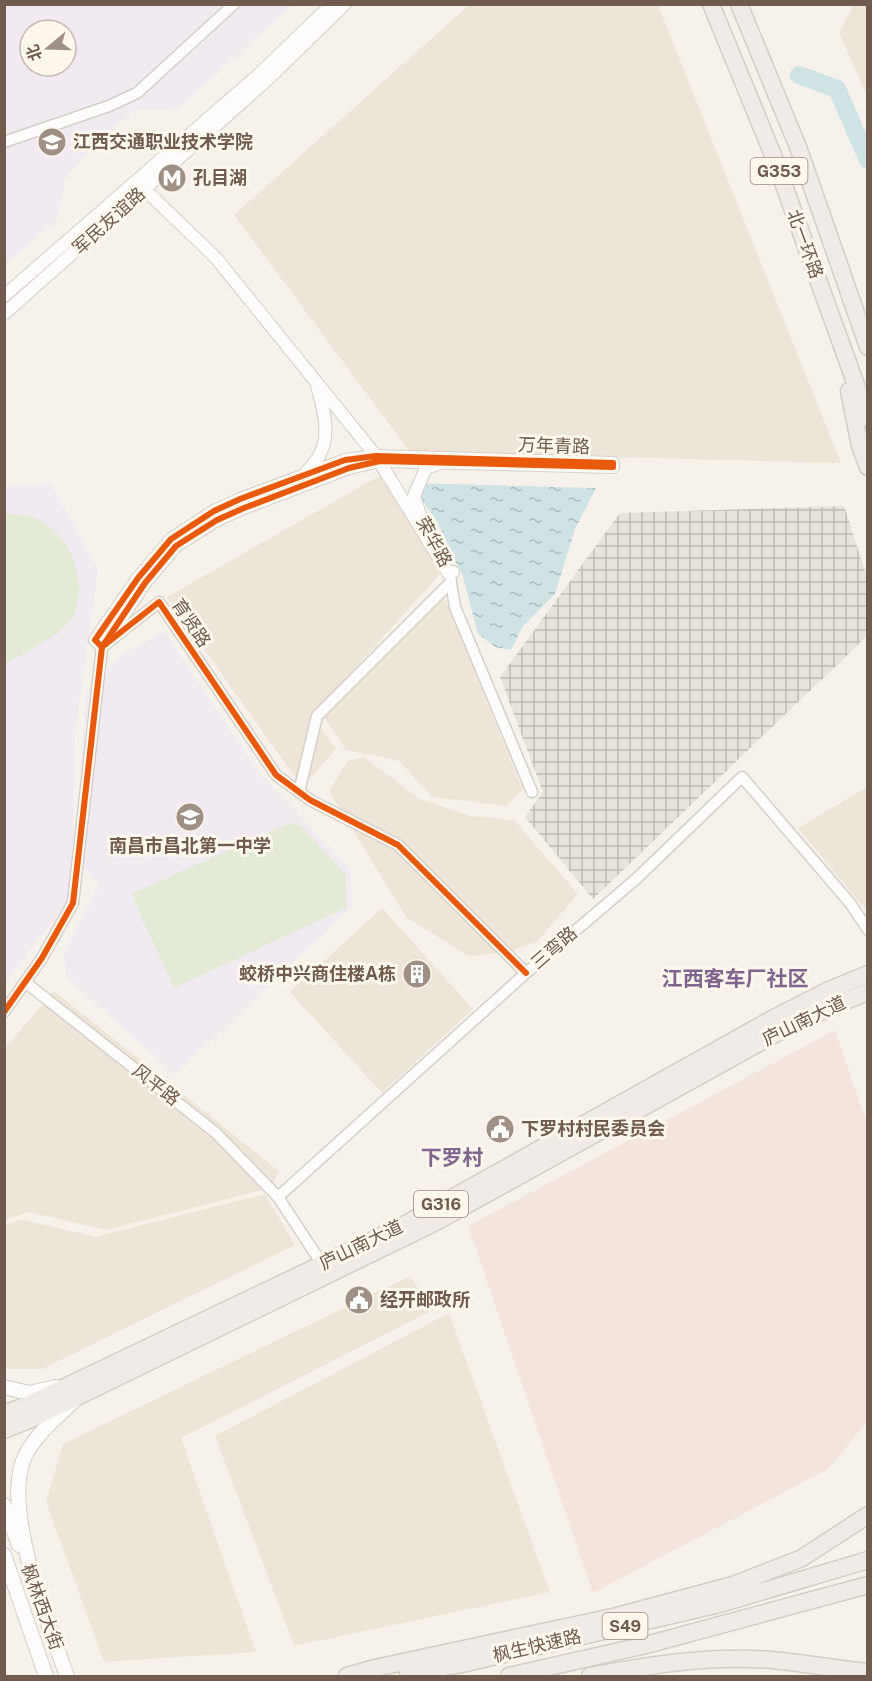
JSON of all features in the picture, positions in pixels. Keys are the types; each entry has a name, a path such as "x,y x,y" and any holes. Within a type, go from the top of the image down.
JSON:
{"highway":[{"name":"北一环路","path":"711,4 773,155 867,418"},
{"name":"北一环路","path":"740,4 798,147 853,305"},
{"name":"G353","path":"853,305 867,336"},
{"path":"853,305 867,347"},
{"name":"G353","path":"839,340 860,446 867,467"},
{"name":"庐山南大道","path":"4,1430 77,1389 322,1264 402,1226 772,1019 829,990 867,974"},
{"name":"庐山南大道","path":"4,1414 77,1389 436,1222 775,1034 867,992"},
{"path":"347,1677 375,1668 602,1619 733,1585 802,1558 867,1515"},
{"name":"枫生快速路","path":"379,1677 462,1664 720,1604 867,1560"},
{"name":"枫生快速路","path":"509,1677 657,1642 867,1585"},
{"path":"590,1677 669,1662 714,1659 771,1660 867,1672"}],"main road":[{"path":"4,1387 29,1393 77,1389"},
{"path":"36,1592 25,1546 19,1480 24,1458 77,1389"},
{"name":"枫林西大街","path":"4,1504 65,1671"},
{"name":"枫林西大街","path":"6,1561 44,1671"}],"street":[{"path":"4,142 109,106 137,93 234,4"},
{"name":"军民友谊路","path":"4,314 332,4"},
{"name":"军民友谊路","path":"4,296 267,80 345,4"},
{"name":"荣华路","path":"143,183 216,258 381,458 450,578"},
{"name":"荣华路","path":"143,183 220,253 381,458 453,572 450,578"},
{"path":"300,477 315,464 326,436 326,419 316,382"},
{"name":"万年青路","path":"381,458 244,508 217,520 176,546 145,583 102,647 95,640 138,578 171,539 214,511 240,499 345,460 381,458 613,463 613,467 381,458"},
{"path":"421,518 414,496 420,479 426,468 444,462"},
{"path":"299,792 317,716 450,578"},
{"path":"450,578 455,607 532,792"},
{"name":"育贤路","path":"102,647 159,602 276,775 310,800 398,845 526,973"},
{"path":"4,1012 42,958 73,903 102,647"},
{"name":"三弯路","path":"278,1197 526,973 636,879 742,777 850,903 867,930"},
{"name":"风平路","path":"25,982 216,1133 278,1197"},
{"path":"278,1197 322,1264"}],"shaded area":[{"name":"江西交通职业技术学院","path":"5,5 293,5 177,109 133,111 66,174 57,220 5,265"},
{"path":"469,5 658,5 841,463 410,452 234,215"},
{"path":"854,5 867,5 867,96 839,32"},
{"path":"386,472 440,574 312,716 336,749 302,787 167,597"},
{"path":"51,484 98,568 75,736 73,894 5,984 5,485"},
{"path":"844,506 867,577 867,636 593,899 525,817 543,792 500,677 620,513"},
{"path":"444,597 523,790 506,806 432,797 398,760 346,750 322,714"},
{"name":"南昌市昌北第一中学","path":"164,631 262,776 351,870 352,906 175,1075 66,977 64,952 99,885 76,858 86,692 120,656"},
{"path":"364,757 420,799 470,816 514,820 578,894 537,942 504,953 468,956 406,917 329,791 348,761"},
{"path":"867,787 867,911 798,828"},
{"path":"382,908 473,1009 382,1093 290,992"},
{"path":"54,991 279,1171 270,1188 106,1230 29,1212 5,1220 5,1048"},
{"path":"835,1030 867,1123 867,1422 828,1469 593,1593 468,1226"},
{"path":"265,1194 295,1245 42,1369 8,1369 5,1366 5,1225 21,1219 95,1237"},
{"path":"410,1276 433,1310 181,1438 256,1652 104,1662 46,1502 63,1444"},
{"path":"449,1313 550,1592 294,1646 215,1436"}],"green space":[{"path":"5,514 32,517 45,523 56,532 72,557 77,571 79,600 75,613 63,628 5,664"},
{"path":"290,823 301,826 346,875 346,908 174,988 131,894"}],"water":[{"path":"410,483 596,488 575,529 555,594 523,626 511,650 495,647 478,634 463,577 436,520"}],"waterway":[{"path":"799,75 837,89 868,160"}],"cycle path":[{"path":"376,456 613,463 613,467 380,461 349,468 217,520 176,546 145,583 102,647 95,640 138,578 171,539 214,511 240,499 345,460 376,456"},
{"path":"4,1012 42,958 73,903 102,647 159,602 276,775 310,800 398,845 526,973"}],"place":[{"name":"江西交通职业技术学院","path":"52,142"},
{"name":"孔目湖","path":"172,178"},
{"name":"南昌市昌北第一中学","path":"190,817"},
{"name":"蛟桥中兴商住楼A栋","path":"417,974"},
{"name":"下罗村村民委员会","path":"500,1129"},
{"name":"经开邮政所","path":"359,1300"}],"district":[{"name":"江西客车厂社区","path":"735,979"},
{"name":"下罗村","path":"452,1158"}]}
